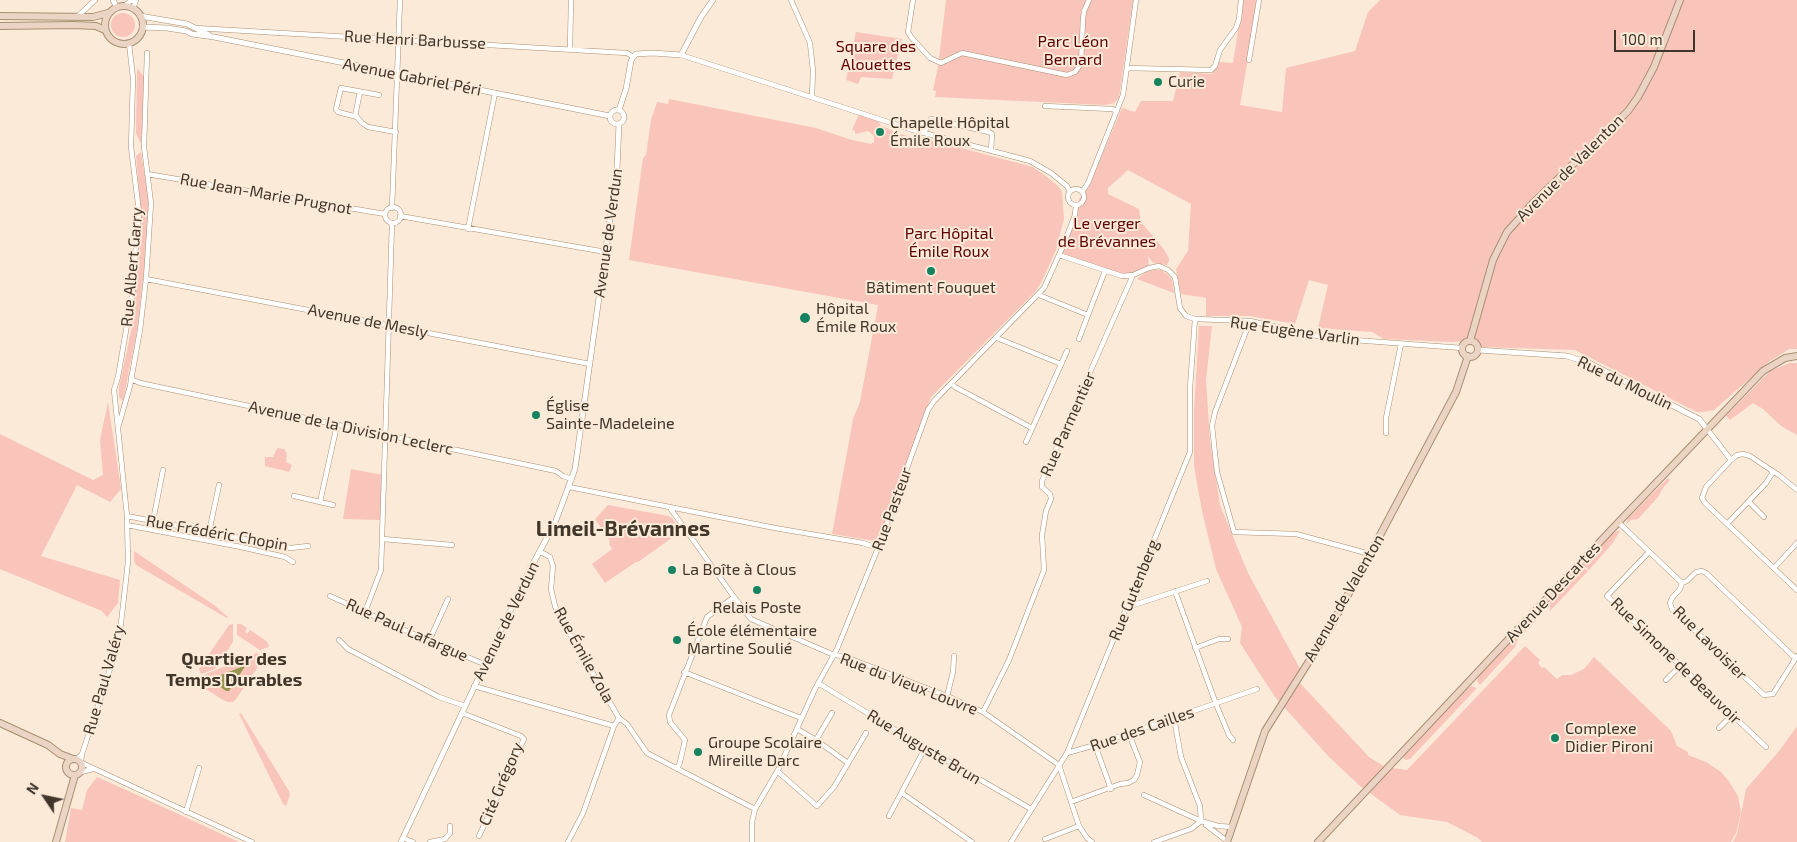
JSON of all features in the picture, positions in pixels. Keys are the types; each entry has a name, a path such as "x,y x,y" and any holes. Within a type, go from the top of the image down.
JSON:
{"main road":[{"name":"Avenue de Valenton","path":"1470,341 1493,260 1508,232 1534,202 1628,111 1654,67 1680,0"},
{"path":"0,16 93,17 120,7 133,8 140,16 142,27 138,37 129,43 116,42 111,39 105,30 96,26 0,26"},
{"path":"105,30 105,22 110,12"},
{"path":"1470,341 1474,342 1478,350 1475,354 1468,356 1464,354 1462,348 1466,342 1470,341"},
{"name":"Avenue de Valenton","path":"1227,842 1265,731 1330,628 1456,392 1468,356"},
{"name":"Avenue Descartes","path":"1318,842 1618,522 1763,371 1785,358 1797,356"},
{"path":"0,723 48,745 60,754 67,765 67,770 75,773"},
{"path":"56,842 75,773 83,767 79,759 60,754"},
{"path":"67,765 69,760 79,759"}],"street":[{"path":"77,16 95,0"},
{"path":"113,0 120,7 132,0"},
{"path":"133,8 136,0"},
{"path":"392,208 400,0"},
{"path":"570,50 571,0"},
{"path":"681,55 701,17 713,0"},
{"path":"791,0 810,43 813,71 812,97"},
{"path":"913,0 908,32 930,58 941,63 962,54 1066,74 1075,72 1081,64 1084,10 1089,0"},
{"path":"1082,192 1088,183 1123,95 1136,0"},
{"path":"1127,68 1211,70 1215,66 1220,50 1236,28 1241,0"},
{"path":"1249,60 1259,0"},
{"name":"Avenue Gabriel Péri","path":"140,16 180,23 214,37"},
{"name":"Avenue Gabriel Péri","path":"142,27 186,31 192,34 610,116"},
{"name":"Rue Henri Barbusse","path":"195,28 628,53 633,57"},
{"name":"Rue Albert Garry","path":"127,516 114,390 118,377 133,290 139,212 131,147 132,78 129,43"},
{"name":"Rue Albert Garry","path":"117,430 131,377 140,330 146,279 151,203 144,147 146,53"},
{"path":"619,110 626,89 630,61 633,57 641,53 681,55 924,133 1030,161 1041,166 1067,186 1070,192 1068,199 1071,203 1076,205 1082,201 1084,197 1082,192 1075,189 1070,192"},
{"path":"378,95 342,88 339,91 336,109 338,112 355,116 362,124 368,127 396,132"},
{"path":"355,116 360,92"},
{"path":"468,228 495,93"},
{"path":"1045,106 1112,109 1117,111"},
{"path":"619,110 623,113 624,118 619,124 612,123 610,116 613,111 619,110"},
{"path":"924,133 931,119 989,132 992,134 991,151"},
{"name":"Avenue de Verdun","path":"402,840 484,664 555,524 575,470 618,168 619,124"},
{"name":"Rue Jean-Marie Prugnot","path":"147,174 385,214"},
{"name":"Rue Pasteur","path":"752,842 752,822 755,809 777,771 818,683 834,654 878,548 928,410 934,401 1040,295 1048,281 1075,215 1076,205"},
{"path":"392,208 385,214 386,219 392,223"},
{"path":"392,208 397,209 400,216 397,222 392,223"},
{"path":"400,216 600,251 606,254"},
{"path":"365,612 381,570 392,223"},
{"path":"1059,255 1122,276 1133,276 1159,266 1168,270 1175,277 1180,308 1186,316 1195,319"},
{"path":"1079,339 1105,271"},
{"name":"Rue Parmentier","path":"983,712 1009,660 1044,570 1042,535 1046,510 1051,499 1050,494 1042,487 1042,481 1133,276"},
{"name":"Avenue de Mesly","path":"146,279 590,364"},
{"path":"1040,295 1088,315"},
{"name":"Rue Eugène Varlin","path":"1195,319 1250,321 1327,338 1462,348"},
{"name":"Rue Gutenberg","path":"1010,842 1067,753 1190,452 1190,388 1195,319"},
{"path":"1250,321 1212,426 1217,472 1234,532 1296,534 1370,554"},
{"path":"997,338 1061,364"},
{"path":"1386,434 1386,418 1400,344"},
{"name":"Rue du Moulin","path":"1478,350 1567,356 1582,361 1699,420 1707,429"},
{"path":"1026,442 1067,351"},
{"name":"Avenue de la Division Leclerc","path":"131,377 140,384 556,471 572,479"},
{"path":"952,384 1032,428"},
{"path":"320,502 337,425"},
{"path":"1707,429 1731,460"},
{"path":"1797,490 1750,456 1743,454 1731,460 1706,487 1702,498 1705,503 1797,590"},
{"path":"153,522 163,470"},
{"path":"1727,524 1766,483 1773,472"},
{"path":"209,532 219,485"},
{"path":"569,487 775,528 863,543 878,548"},
{"path":"294,496 333,505"},
{"path":"1749,502 1764,517"},
{"name":"Rue du Vieux Louvre","path":"670,508 746,614 759,624 947,696 983,712 1059,765"},
{"name":"Rue Frédéric Chopin","path":"127,516 291,548 308,546"},
{"name":"Rue Paul Valéry","path":"79,759 115,654 120,632 128,562 127,516"},
{"name":"Rue Lavoisier","path":"1618,522 1682,583"},
{"path":"127,525 241,547 285,557 293,562"},
{"path":"383,539 452,545"},
{"path":"1774,568 1797,542"},
{"name":"Rue Émile Zola","path":"541,552 550,557 553,566 552,589 555,606 560,617 619,718 614,726 583,813 570,841"},
{"name":"Rue Simone de Beauvoir","path":"1649,552 1607,596 1766,746"},
{"name":"Rue Lavoisier","path":"1696,572 1706,572 1796,657 1774,694 1764,695 1672,609 1670,603 1672,598 1680,589 1682,583 1687,581 1696,572"},
{"path":"1128,604 1134,605 1206,581"},
{"path":"1175,591 1216,704 1233,740"},
{"name":"Rue Paul Lafargue","path":"330,596 484,664"},
{"path":"677,769 685,740 670,722 669,715 684,672 707,617 734,597"},
{"path":"429,641 448,599"},
{"path":"1195,648 1219,639 1228,639"},
{"path":"339,640 348,649 439,698 465,706"},
{"path":"947,696 954,672 954,656"},
{"path":"1666,680 1680,666"},
{"path":"684,672 801,718"},
{"name":"Rue Auguste Brun","path":"818,683 1031,809"},
{"path":"474,686 614,726"},
{"name":"Rue des Cailles","path":"1067,753 1129,734 1257,689"},
{"path":"816,740 832,712"},
{"name":"Cité Grégory","path":"462,713 521,736 524,739 479,836"},
{"path":"1719,728 1732,714"},
{"path":"619,718 627,724 648,753 755,809"},
{"path":"1174,718 1181,757 1200,806 1201,821 1227,842"},
{"path":"797,729 816,740 848,764"},
{"path":"777,771 817,806 834,787 866,733"},
{"path":"1071,802 1120,784 1128,783 1138,775 1140,762 1129,734"},
{"path":"1095,745 1111,788"},
{"path":"889,816 925,748"},
{"path":"79,759 92,769 252,842"},
{"path":"1059,765 1079,826 1092,842"},
{"path":"186,812 199,768"},
{"path":"75,773 92,769"},
{"path":"902,792 972,842"},
{"path":"1144,795 1201,821 1218,826 1232,827"},
{"path":"1154,842 1190,829 1201,821"},
{"path":"430,842 445,838 450,832 450,826"},
{"path":"1045,839 1079,826"},
{"path":"402,840 413,842"}],"green space":[{"name":"Parc Léon Bernard","path":"946,0 1133,0 1119,98 1114,103 1106,105 935,97 936,91 933,90 938,67"},
{"name":"Le verger de Brévannes","path":"1243,0 1258,0 1240,105 1282,112 1286,68 1355,51 1368,12 1380,0 1797,0 1797,349 1789,349 1770,361 1714,410 1697,412 1575,350 1483,347 1473,340 1452,342 1384,339 1372,332 1318,328 1328,285 1309,280 1295,324 1250,316 1206,316 1206,298 1181,294 1176,269 1188,251 1191,204 1128,170 1108,188 1108,194 1139,209 1141,222 1169,258 1167,265 1153,263 1148,256 1149,268 1133,275 1122,276 1059,255 1076,205 1088,183 1090,184 1122,108 1135,112 1141,101 1173,101 1180,72 1212,74 1219,62 1233,63"},
{"path":"123,13 132,16 135,25 132,34 123,37 114,34 111,25 114,16"},
{"name":"Square des Alouettes","path":"856,32 902,39 892,79 861,77 858,84 846,80"},
{"path":"138,69 145,78 141,144 136,133"},
{"name":"Parc Hôpital Émile Roux","path":"669,99 816,128 871,144 874,142 874,136 868,131 855,134 855,131 852,130 859,114 879,122 880,125 900,134 915,138 916,136 1033,167 1062,191 1064,219 1056,250 1041,283 1035,292 931,397 880,537 875,541 832,534 853,419 860,402 878,305 629,260 643,158 646,155 651,120 657,102 668,104"},
{"path":"141,152 149,204 149,227 137,331 123,401 119,397 119,387 132,327 140,244 141,214 136,156"},
{"path":"1161,270 1168,275 1172,280 1174,293 1137,279 1146,272"},
{"name":"Complexe Didier Pironi","path":"1199,326 1212,326 1206,380 1210,441 1220,505 1248,573 1304,676 1300,683 1369,757 1385,767 1407,770 1525,646 1540,660 1538,663 1542,668 1544,667 1557,679 1562,675 1571,675 1584,669 1594,657 1671,731 1677,746 1688,752 1688,755 1706,762 1720,771 1728,780 1738,796 1741,812 1736,833 1731,842 1482,842 1447,822 1400,815 1359,785 1329,757 1275,697 1240,643 1242,627 1216,569 1202,511 1194,466 1194,411"},
{"path":"1790,363 1797,363 1797,435 1781,426 1763,409 1753,403 1730,420 1726,416 1770,371"},
{"path":"108,402 121,489 110,502 77,485 41,556 120,580 118,603 107,617 102,611 0,569 0,434 93,480 103,475 100,440"},
{"path":"277,448 284,449 287,454 286,462 292,465 289,472 265,466 265,457 273,457"},
{"path":"351,469 383,475 380,520 343,519"},
{"path":"1668,478 1670,480 1658,497 1638,519 1631,520 1626,524 1628,518"},
{"path":"608,505 668,516 672,518 680,530 676,535 638,562 605,583 592,564 612,549 609,544 610,541 595,519"},
{"path":"1620,531 1612,544 1589,570 1584,566 1612,534"},
{"path":"134,551 214,605 228,617 136,565"},
{"path":"1581,566 1588,571 1550,611 1550,601"},
{"path":"1536,621 1518,639 1515,647 1480,685 1477,681 1479,675 1527,623"},
{"path":"233,624 233,642 215,669 201,674 199,669 229,625"},
{"path":"237,624 247,628 245,632 247,634 250,630 265,640 269,647 260,650 237,635"},
{"path":"257,653 264,658 233,702 223,700 198,684 199,677","holes":["246,665 229,691 226,691 212,681 216,677"]},
{"path":"1471,686 1477,688 1410,759 1406,760 1402,757 1463,692"},
{"path":"241,713 289,791 290,795 286,806 283,804 239,714"},
{"path":"1797,726 1797,842 1733,842 1737,834 1746,789 1780,750"},
{"path":"97,777 239,842 65,842 71,808 82,810 87,790"}],"shaded area":[{"path":"246,665 229,691 226,691 212,681 216,677"}],"place":[{"name":"Curie","path":"1158,82"},
{"name":"Chapelle Hôpital Émile Roux","path":"880,132"},
{"name":"Bâtiment Fouquet","path":"931,271"},
{"name":"Hôpital Émile Roux","path":"805,318"},
{"name":"Église Sainte-Madeleine","path":"536,415"},
{"name":"La Boîte à Clous","path":"672,570"},
{"name":"Relais Poste","path":"757,590"},
{"name":"École élémentaire Martine Soulié","path":"677,640"},
{"name":"Complexe Didier Pironi","path":"1555,738"},
{"name":"Groupe Scolaire Mireille Darc","path":"698,752"}],"district":[{"name":"Limeil-Brévannes","path":"623,529"},
{"name":"Quartier des Temps Durables","path":"234,670"}]}
